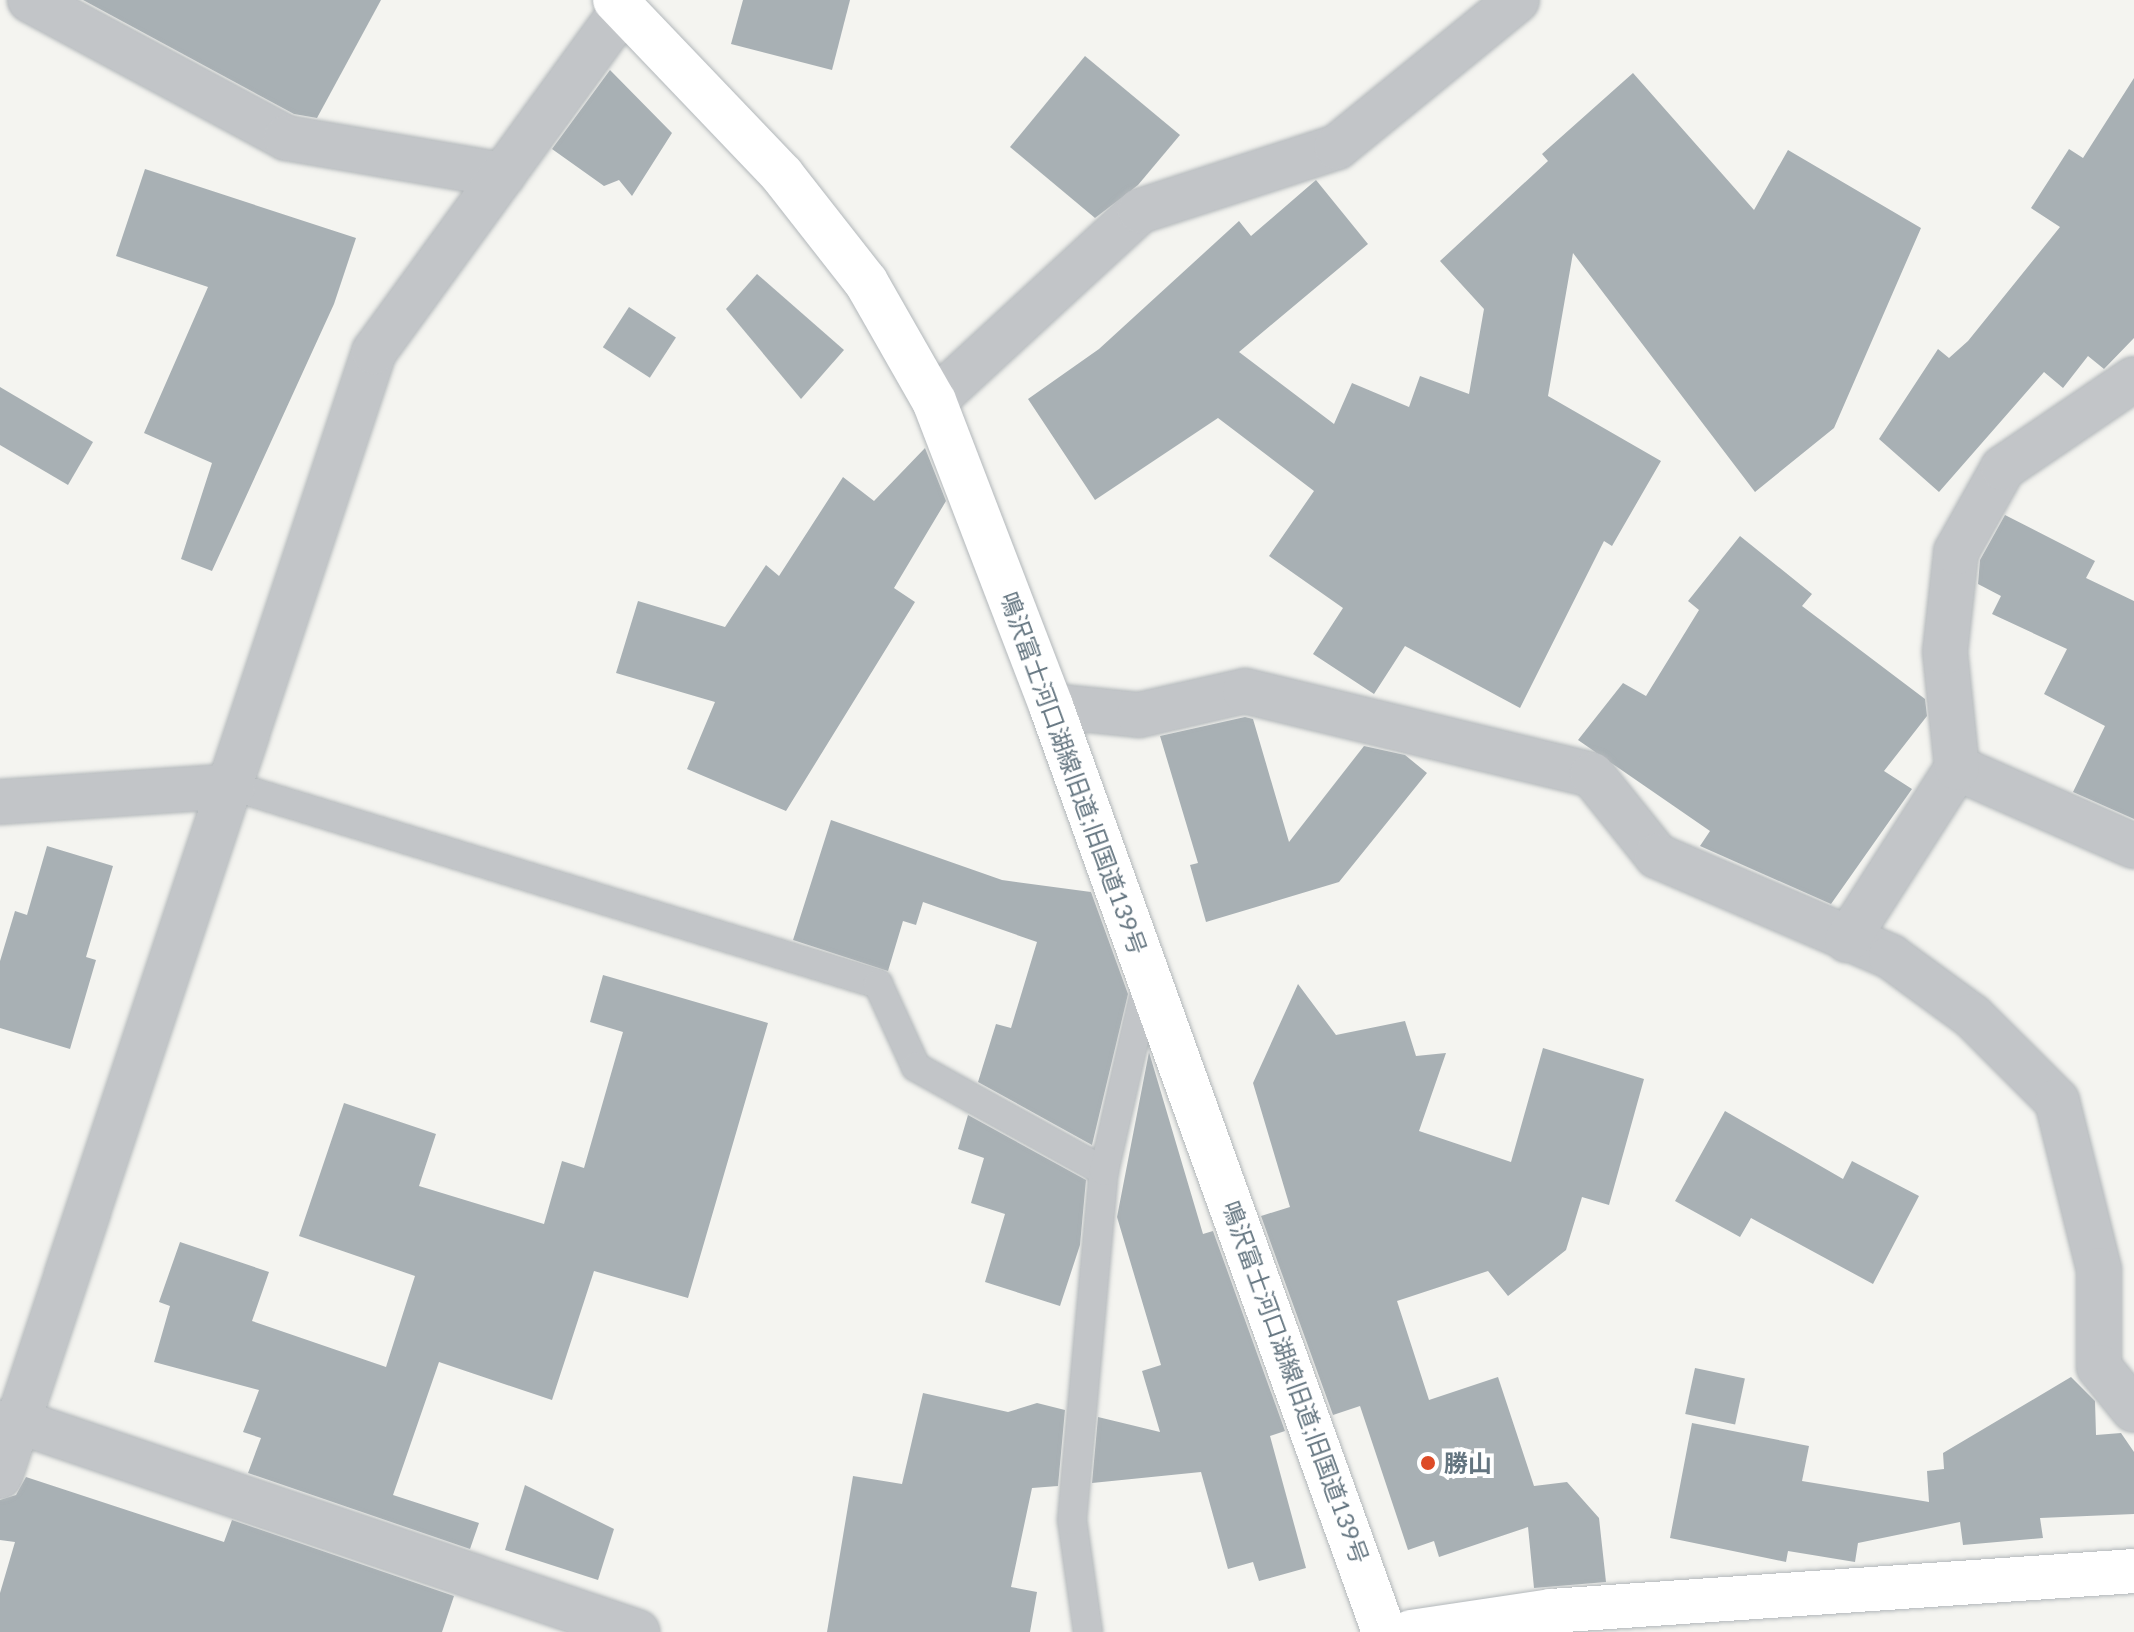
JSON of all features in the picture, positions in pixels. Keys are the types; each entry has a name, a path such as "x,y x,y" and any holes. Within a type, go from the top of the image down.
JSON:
{"street":[{"path":"30,0 286,138 503,175"},
{"path":"934,401 1140,211 1337,147 1517,0"},
{"path":"0,1476 12,1423 232,786 374,352 503,175 622,3"},
{"name":"鳴沢富士河口湖線旧道;旧国道139号","path":"622,3 791,186 866,282 934,401 1051,706 1384,1632"},
{"path":"1847,940 1957,768 1945,652 1956,552 2003,468 2134,379"},
{"path":"1051,706 1139,715 1245,691 1592,775 1657,856 1891,957 1972,1016 2057,1101 2099,1270 2099,1367 2134,1410"},
{"path":"1957,768 2134,846"},
{"path":"0,802 232,786"},
{"path":"12,1423 637,1632"},
{"path":"1411,1632 1551,1611 2134,1571"}],"lane":[{"path":"232,786 878,984 916,1067 1104,1171"},
{"path":"1088,1632 1072,1520 1104,1171 1143,1001 1154,993"}],"building":[{"path":"83,0 381,0 317,118 294,114"},
{"path":"743,0 850,0 832,70 731,44"},
{"path":"1085,56 1180,135 1138,185 1095,218 1010,147"},
{"path":"610,70 672,133 632,196 619,180 604,186 552,149"},
{"path":"1633,73 1754,210 1788,150 1921,228 1834,428 1755,492 1573,253 1548,396 1661,461 1612,546 1604,541 1520,708 1405,646 1374,694 1313,654 1343,608 1269,556 1314,491 1218,418 1095,500 1028,399 1099,349 1239,221 1251,236 1316,180 1368,244 1239,352 1334,424 1352,383 1409,407 1420,376 1469,394 1484,309 1440,261 1548,161 1542,154"},
{"path":"2134,78 2134,338 2104,369 2088,356 2063,388 2044,372 1939,492 1879,439 1938,349 1949,358 1968,341 2060,227 2031,208 2069,149 2083,158"},
{"path":"145,169 356,238 334,304 212,571 181,559 212,463 144,433 208,287 116,256"},
{"path":"757,274 844,350 801,399 726,309"},
{"path":"629,307 676,337 650,378 603,347"},
{"path":"0,387 93,442 68,485 0,445"},
{"path":"925,448 946,501 894,588 915,602 786,811 687,769 715,702 616,673 638,601 725,627 766,565 779,576 843,477 874,501"},
{"path":"2005,515 2095,561 2086,578 2134,601 2134,819 2073,792 2105,726 2044,694 2067,649 1992,614 2001,596 1978,584 1980,560"},
{"path":"1740,536 1812,594 1802,606 1925,699 1927,716 1884,771 1912,789 1831,904 1700,846 1710,831 1578,740 1623,683 1646,696 1699,610 1688,601"},
{"path":"1245,717 1253,719 1289,842 1364,746 1405,755 1427,773 1339,882 1206,922 1190,865 1198,863 1160,736"},
{"path":"831,820 1002,880 1091,892 1128,994 1092,1145 978,1082 996,1024 1011,1028 1037,942 923,902 916,925 903,921 888,971 793,940"},
{"path":"47,846 113,866 86,957 96,960 70,1049 0,1028 0,961 15,911 27,915"},
{"path":"603,975 768,1023 688,1298 594,1271 552,1400 439,1362 393,1495 479,1523 470,1549 248,1473 261,1438 243,1432 259,1390 154,1362 170,1306 159,1302 180,1242 269,1272 252,1321 386,1367 415,1276 299,1236 344,1103 436,1134 419,1186 544,1224 562,1161 584,1168 623,1032 590,1022"},
{"path":"1298,984 1336,1035 1405,1021 1416,1056 1446,1053 1419,1131 1511,1162 1543,1048 1644,1079 1609,1205 1582,1197 1566,1250 1508,1296 1488,1271 1397,1301 1429,1400 1498,1377 1534,1486 1567,1482 1599,1518 1606,1582 1534,1588 1528,1527 1439,1557 1434,1541 1408,1550 1360,1406 1333,1415 1261,1216 1290,1207 1253,1083"},
{"path":"1149,1052 1203,1234 1213,1231 1285,1431 1270,1436 1306,1568 1259,1581 1253,1562 1228,1569 1201,1472 1092,1483 1098,1417 1160,1432 1142,1371 1161,1365 1117,1217"},
{"path":"1725,1111 1843,1179 1852,1161 1919,1196 1873,1284 1751,1218 1740,1237 1675,1201"},
{"path":"968,1115 1086,1180 1080,1245 1060,1306 985,1282 1005,1214 971,1203 984,1158 958,1149"},
{"path":"1695,1368 1745,1379 1735,1425 1685,1414"},
{"path":"2071,1377 2095,1401 2096,1435 2121,1433 2134,1452 2134,1514 2040,1518 2043,1538 1963,1545 1960,1522 1858,1543 1855,1562 1788,1551 1786,1562 1670,1538 1692,1423 1809,1446 1802,1481 1929,1502 1927,1471 1944,1469 1943,1453"},
{"path":"923,1393 1008,1412 1037,1403 1065,1410 1058,1486 1032,1488 1011,1587 1037,1592 1030,1632 827,1632 853,1476 902,1484"},
{"path":"26,1477 224,1542 232,1520 454,1596 442,1632 0,1632 0,1593 15,1542 0,1540 0,1500 16,1495"},
{"path":"525,1485 614,1529 598,1580 505,1550"}],"place":[{"name":"勝山","path":"1428,1463"}]}
